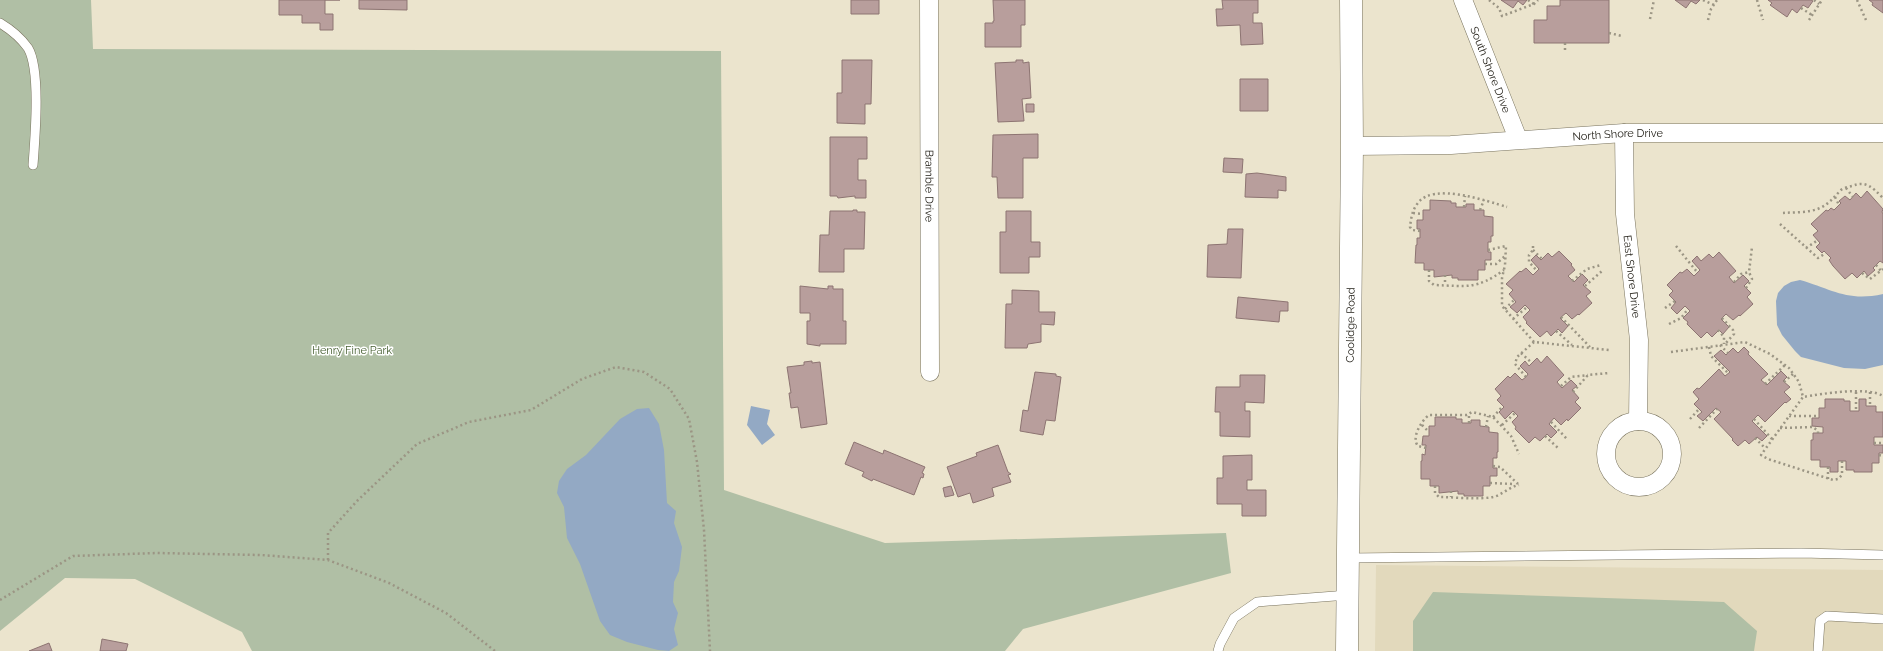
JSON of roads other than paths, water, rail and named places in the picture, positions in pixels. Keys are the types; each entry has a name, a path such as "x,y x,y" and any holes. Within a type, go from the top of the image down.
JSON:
{"street":[{"name":"Bramble Drive","path":"929,0 930,372"},
{"name":"Coolidge Road","path":"1347,651 1352,146 1351,0"},
{"name":"South Shore Drive","path":"1463,0 1518,139"},
{"name":"North Shore Drive","path":"1352,146 1451,145 1518,139 1624,133 1883,133"},
{"name":"East Shore Drive","path":"1624,133 1625,214 1639,340 1638,421"}],"lane":[{"path":"0,24 19,38 28,49 32,64 35,85 36,114 33,165"},
{"path":"1349,558 1793,553 1883,555"},
{"path":"1218,651 1220,644 1234,618 1257,602 1348,594"},
{"path":"1818,651 1820,621 1827,616 1883,619"}],"water":[{"path":"1800,280 1849,295 1870,296 1883,294 1883,365 1865,369 1844,368 1801,357 1795,351 1782,335 1777,325 1776,301 1778,293 1784,286 1791,282"},
{"path":"751,406 770,410 767,424 775,435 762,445 747,425"},
{"path":"649,408 659,424 664,450 667,503 676,511 674,523 682,547 679,571 674,582 673,602 678,613 674,629 678,645 669,651 658,650 627,642 610,635 600,621 580,564 567,538 564,507 557,493 559,481 567,469 586,455 620,419 637,409"}],"park label":[{"name":"Henry Fine Park","path":"352,350"}]}
